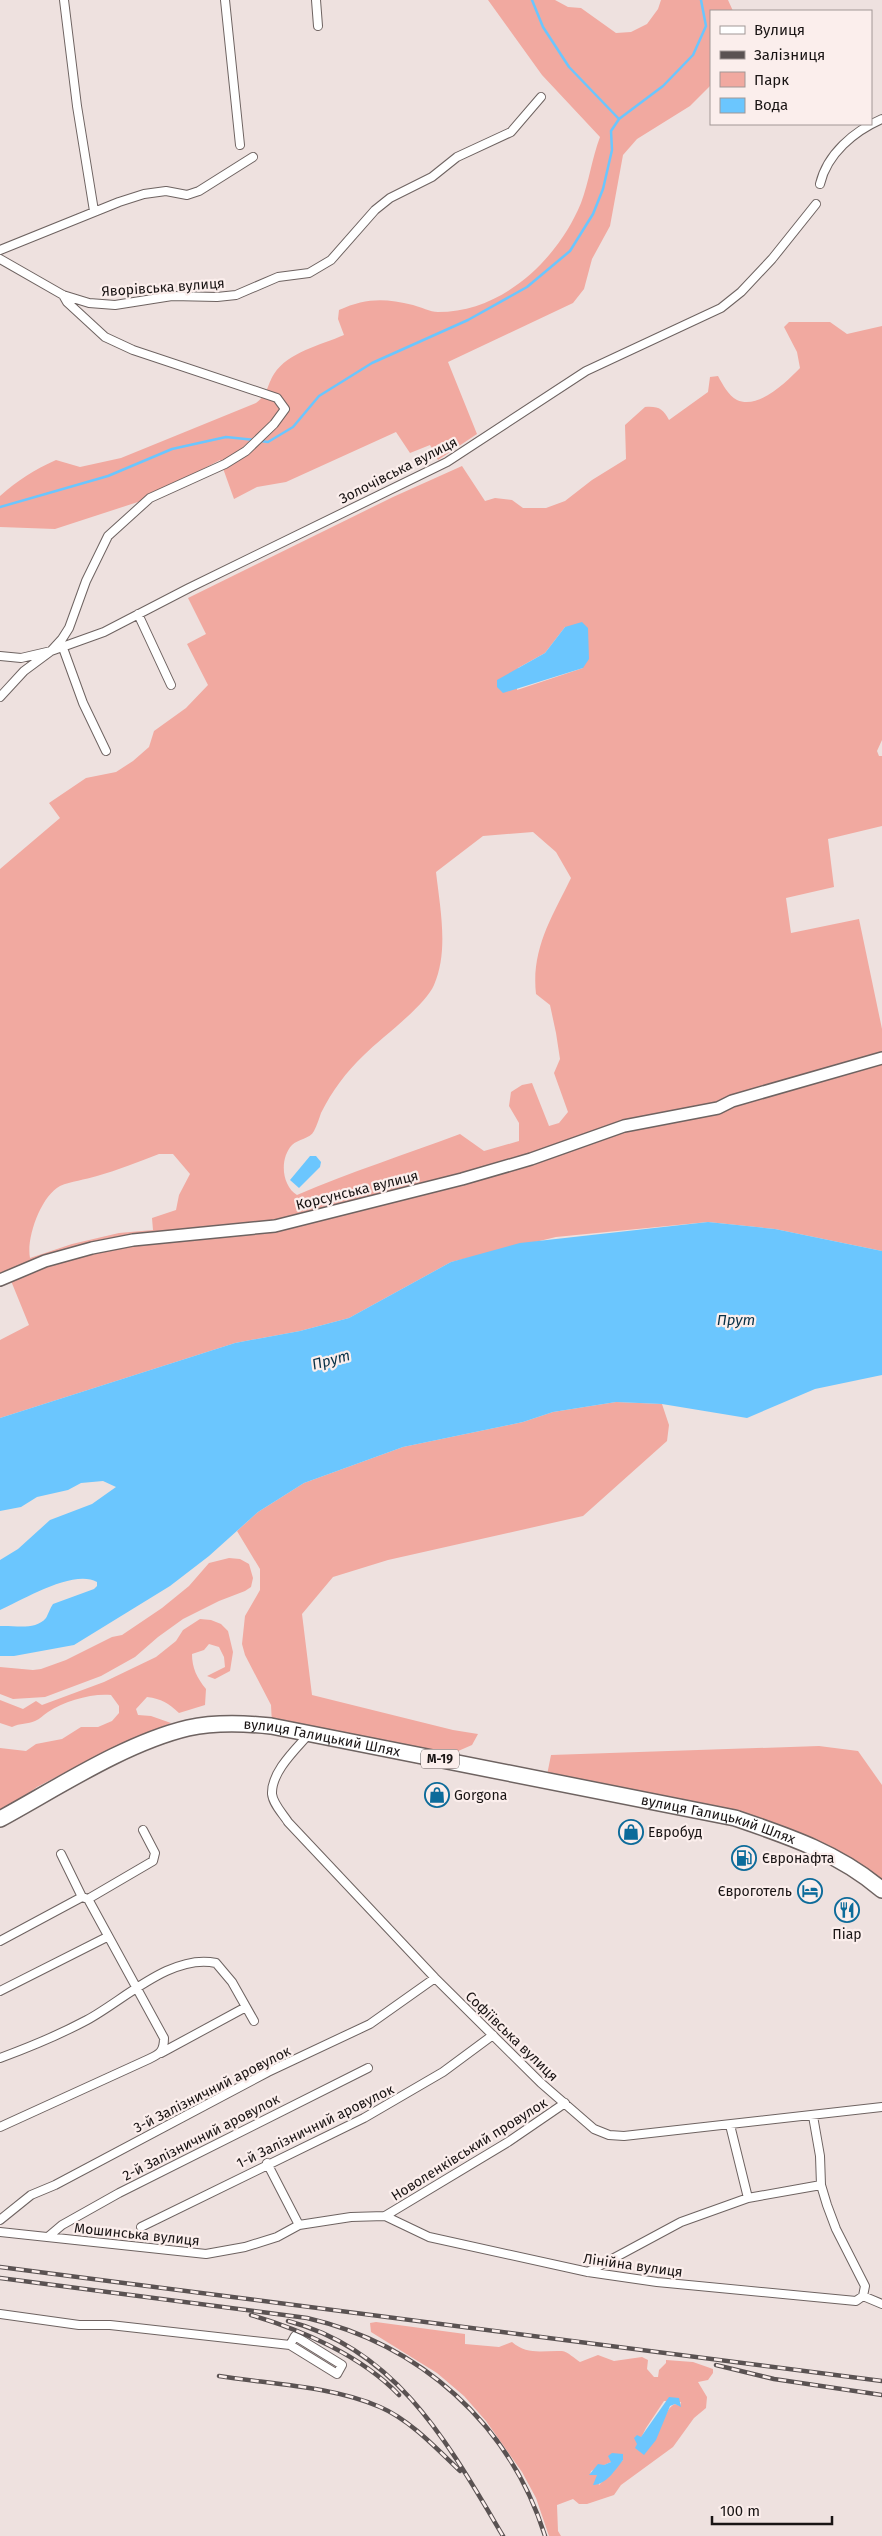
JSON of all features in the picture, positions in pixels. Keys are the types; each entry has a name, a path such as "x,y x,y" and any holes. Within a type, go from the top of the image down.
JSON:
{"highway":[{"name":"вулиця Галицький Шлях","path":"0,1819 114,1757 189,1728 239,1723 271,1726 735,1818 801,1840 866,1876 882,1890"}],"main road":[{"name":"Корсунська вулиця","path":"0,1280 45,1262 92,1248 133,1240 275,1226 462,1179 531,1159 624,1126 718,1108 732,1101 882,1058"}],"street":[{"path":"64,0 77,106 94,211"},
{"path":"225,0 240,145"},
{"path":"316,0 318,26"},
{"name":"Яворівська вулиця","path":"0,259 62,295 90,303 115,305 172,296 217,297 236,295 278,277 309,273 331,260 382,204 432,177 458,157 511,132 541,97"},
{"path":"820,184 823,172 831,156 852,138 882,119"},
{"path":"0,250 94,211 144,194 166,192 187,195 199,191 253,157"},
{"name":"Золочівська вулиця","path":"0,656 21,658 63,648 138,614 447,462 586,371 721,308 742,292 772,259 816,204"},
{"path":"0,697 24,671 51,651 69,628 86,581 108,536 150,498 225,464 253,445 285,409 277,398 133,350 105,337 67,302 62,295"},
{"path":"138,614 171,685"},
{"path":"63,648 83,703 106,751"},
{"name":"Софіївська вулиця","path":"308,1734 277,1776 272,1794 275,1803 301,1836 435,1978 542,2083 594,2130 609,2135 624,2136 730,2126 882,2107"},
{"path":"0,1941 85,1898 155,1858 155,1853 143,1830"},
{"path":"61,1854 164,2038 160,2053"},
{"path":"0,1991 107,1937"},
{"path":"0,2058 56,2036 89,2019 136,1988 171,1969 204,1960 216,1963 222,1969 254,2021"},
{"name":"3-й Залізничний аровулок","path":"0,2220 31,2194 55,2186 268,2072 370,2024 435,1978"},
{"path":"0,2127 160,2053 246,2007"},
{"name":"1-й Залізничний аровулок","path":"141,2226 267,2163 364,2118 443,2072 493,2035"},
{"name":"2-й Залізничний аровулок","path":"49,2236 62,2225 119,2192 368,2068"},
{"name":"Новоленківський провулок","path":"385,2216 508,2142 565,2103"},
{"path":"813,2116 820,2156 821,2186 836,2229 865,2286 864,2296 882,2304"},
{"path":"730,2126 748,2198"},
{"path":"267,2163 299,2225"},
{"path":"588,2272 681,2222 748,2198 821,2186"},
{"name":"Мошинська вулиця","path":"0,2232 206,2254 246,2247 277,2237 299,2225 351,2217 385,2216"},
{"name":"Лінійна вулиця","path":"385,2216 429,2237 588,2272 657,2282 856,2301 864,2296"},
{"path":"0,2314 79,2325 110,2325 290,2345 337,2374 342,2365 295,2336 290,2345"}],"green space":[{"path":"488,0 555,0 568,7 581,8 616,33 631,32 647,24 658,9 661,0 728,0 733,10 710,10 710,86 690,106 637,139 623,155 610,226 592,259 584,289 573,303 448,362 477,434 438,460 430,445 410,453 396,432 286,482 257,487 234,499 220,460 144,500 55,529 0,527 0,496 20,480 56,460 80,467 121,458 256,403 265,393 271,379 280,366 306,350 344,335 338,319 339,310 367,301 384,300 413,305 435,312 462,310 485,303 506,292 525,278 543,262 571,224 581,203 600,137 542,75"},
{"path":"789,322 830,322 847,334 882,326 882,740 877,751 879,756 882,756 882,826 828,839 834,887 786,898 791,933 859,919 882,1029 882,1251 775,1229 708,1222 556,1237 451,1262 349,1318 300,1331 235,1343 0,1418 0,1340 29,1325 7,1271 0,1274 0,869 60,818 49,803 86,778 116,772 133,761 149,747 154,731 186,708 208,685 187,644 206,634 188,598 393,497 462,466 485,501 495,498 512,500 523,508 546,508 565,501 592,480 626,459 625,425 645,407 660,409 669,420 708,392 710,377 718,376 726,390 737,400 745,402 754,401 772,393 800,368 797,352 784,327","holes":["565,627 583,668 517,690 518,668 545,653","533,832 556,852 571,878 544,934 535,978 536,994 550,1005 560,1059 554,1073 568,1112 559,1123 549,1126 532,1083 522,1085 511,1092 509,1106 519,1123 519,1141 484,1151 460,1134 297,1195 292,1191 285,1179 284,1165 288,1151 292,1145 312,1134 330,1097 351,1068 412,1012 434,985 439,972 442,944 436,872 483,836","159,1154 173,1154 190,1174 179,1195 176,1210 152,1218 153,1230 119,1233 72,1244 30,1258 30,1240 36,1218 53,1191 64,1184 128,1166"]},
{"path":"616,1402 662,1404 669,1425 667,1441 583,1516 388,1560 333,1577 302,1614 312,1695 453,1730 478,1734 472,1745 449,1755 272,1724 271,1705 245,1655 242,1644 245,1616 260,1590 260,1569 237,1531 258,1512 304,1483 403,1447 523,1422 553,1412"},
{"path":"229,1558 240,1559 249,1564 253,1578 251,1587 183,1619 135,1657 101,1676 45,1697 13,1699 0,1694 0,1667 41,1669 66,1660 112,1637 122,1635 162,1608 189,1586 209,1563"},
{"path":"200,1619 211,1620 221,1624 228,1631 233,1652 230,1671 215,1679 207,1676 225,1667 224,1657 219,1647 209,1644 204,1650 192,1654 196,1673 206,1689 205,1705 179,1713 164,1702 147,1697 136,1709 138,1715 151,1716 171,1723 81,1764 37,1787 9,1807 0,1810 0,1748 26,1751 36,1744 62,1739 81,1727 98,1727 112,1721 119,1713 119,1706 111,1695 87,1697 62,1704 30,1723 12,1727 0,1723 0,1700 23,1709 36,1701 42,1705 104,1682 156,1657 176,1641 183,1630"},
{"path":"819,1746 858,1751 882,1785 882,1880 866,1875 801,1836 547,1775 551,1755"},
{"path":"376,2322 465,2334 465,2344 499,2347 512,2342 530,2351 562,2351 580,2362 598,2355 614,2361 642,2357 648,2360 647,2369 654,2377 658,2377 659,2370 666,2363 666,2360 693,2362 713,2369 713,2373 708,2380 698,2382 707,2397 706,2408 694,2418 673,2447 621,2485 614,2495 587,2504 579,2504 573,2499 557,2505 558,2531 561,2536 549,2536 536,2498 522,2472 486,2421 464,2396 437,2373 371,2332 370,2323","holes":["664,2401 681,2402 680,2406 675,2404 671,2406 650,2446 636,2448 646,2428","623,2460 599,2485 597,2475 590,2475 591,2471 611,2462"]}],"water":[{"path":"582,622 588,628 589,659 583,668 503,693 497,687 497,680 545,653 565,627"},
{"path":"310,1156 316,1156 321,1162 320,1167 299,1188 290,1180"},
{"name":"Прут","path":"708,1222 775,1229 882,1251 882,1375 815,1389 747,1418 662,1404 616,1402 553,1412 523,1422 403,1447 304,1483 258,1512 209,1556 170,1586 74,1645 14,1656 0,1656 0,1626 36,1625 46,1618 53,1604 94,1589 97,1586 97,1582 87,1579 75,1579 48,1587 0,1610 0,1560 18,1549 50,1520 92,1504 116,1487 103,1481 81,1483 68,1490 37,1497 21,1507 0,1511 0,1418 235,1343 300,1331 349,1318 451,1262 520,1243"},
{"path":"669,2397 679,2398 681,2407 675,2404 670,2406 656,2440 644,2455 635,2448 637,2444 634,2438 637,2435 641,2437"},
{"path":"612,2453 623,2454 623,2460 606,2479 593,2485 597,2475 589,2475 598,2464 604,2465 611,2462 608,2456"}],"waterway":[{"path":"532,0 543,27 569,67 619,119"},
{"path":"261,441 268,442 293,427 319,396 372,363 468,320 527,287 570,251 593,214 603,189 612,150 611,131 619,119 663,86 693,55 706,26 701,0"},
{"path":"0,507 108,476 172,449 226,437 255,440"}],"railway":[{"path":"0,2267 882,2381"},
{"path":"0,2278 307,2318 348,2330 387,2347 423,2369 455,2395 484,2425 509,2458 529,2496 545,2536"},
{"path":"251,2315 290,2328 330,2346 367,2368 399,2395"},
{"path":"288,2321 327,2335 360,2354 390,2378 416,2405 440,2436 462,2468 503,2536"},
{"path":"716,2365 774,2379 882,2395"},
{"path":"219,2376 342,2394 380,2407 402,2419 460,2471"}],"place":[{"name":"Gorgona","path":"437,1795"},
{"name":"Евробуд","path":"631,1832"},
{"name":"Євронафта","path":"744,1858"},
{"name":"Євроготель","path":"810,1891"},
{"name":"Піар","path":"847,1910"}]}
